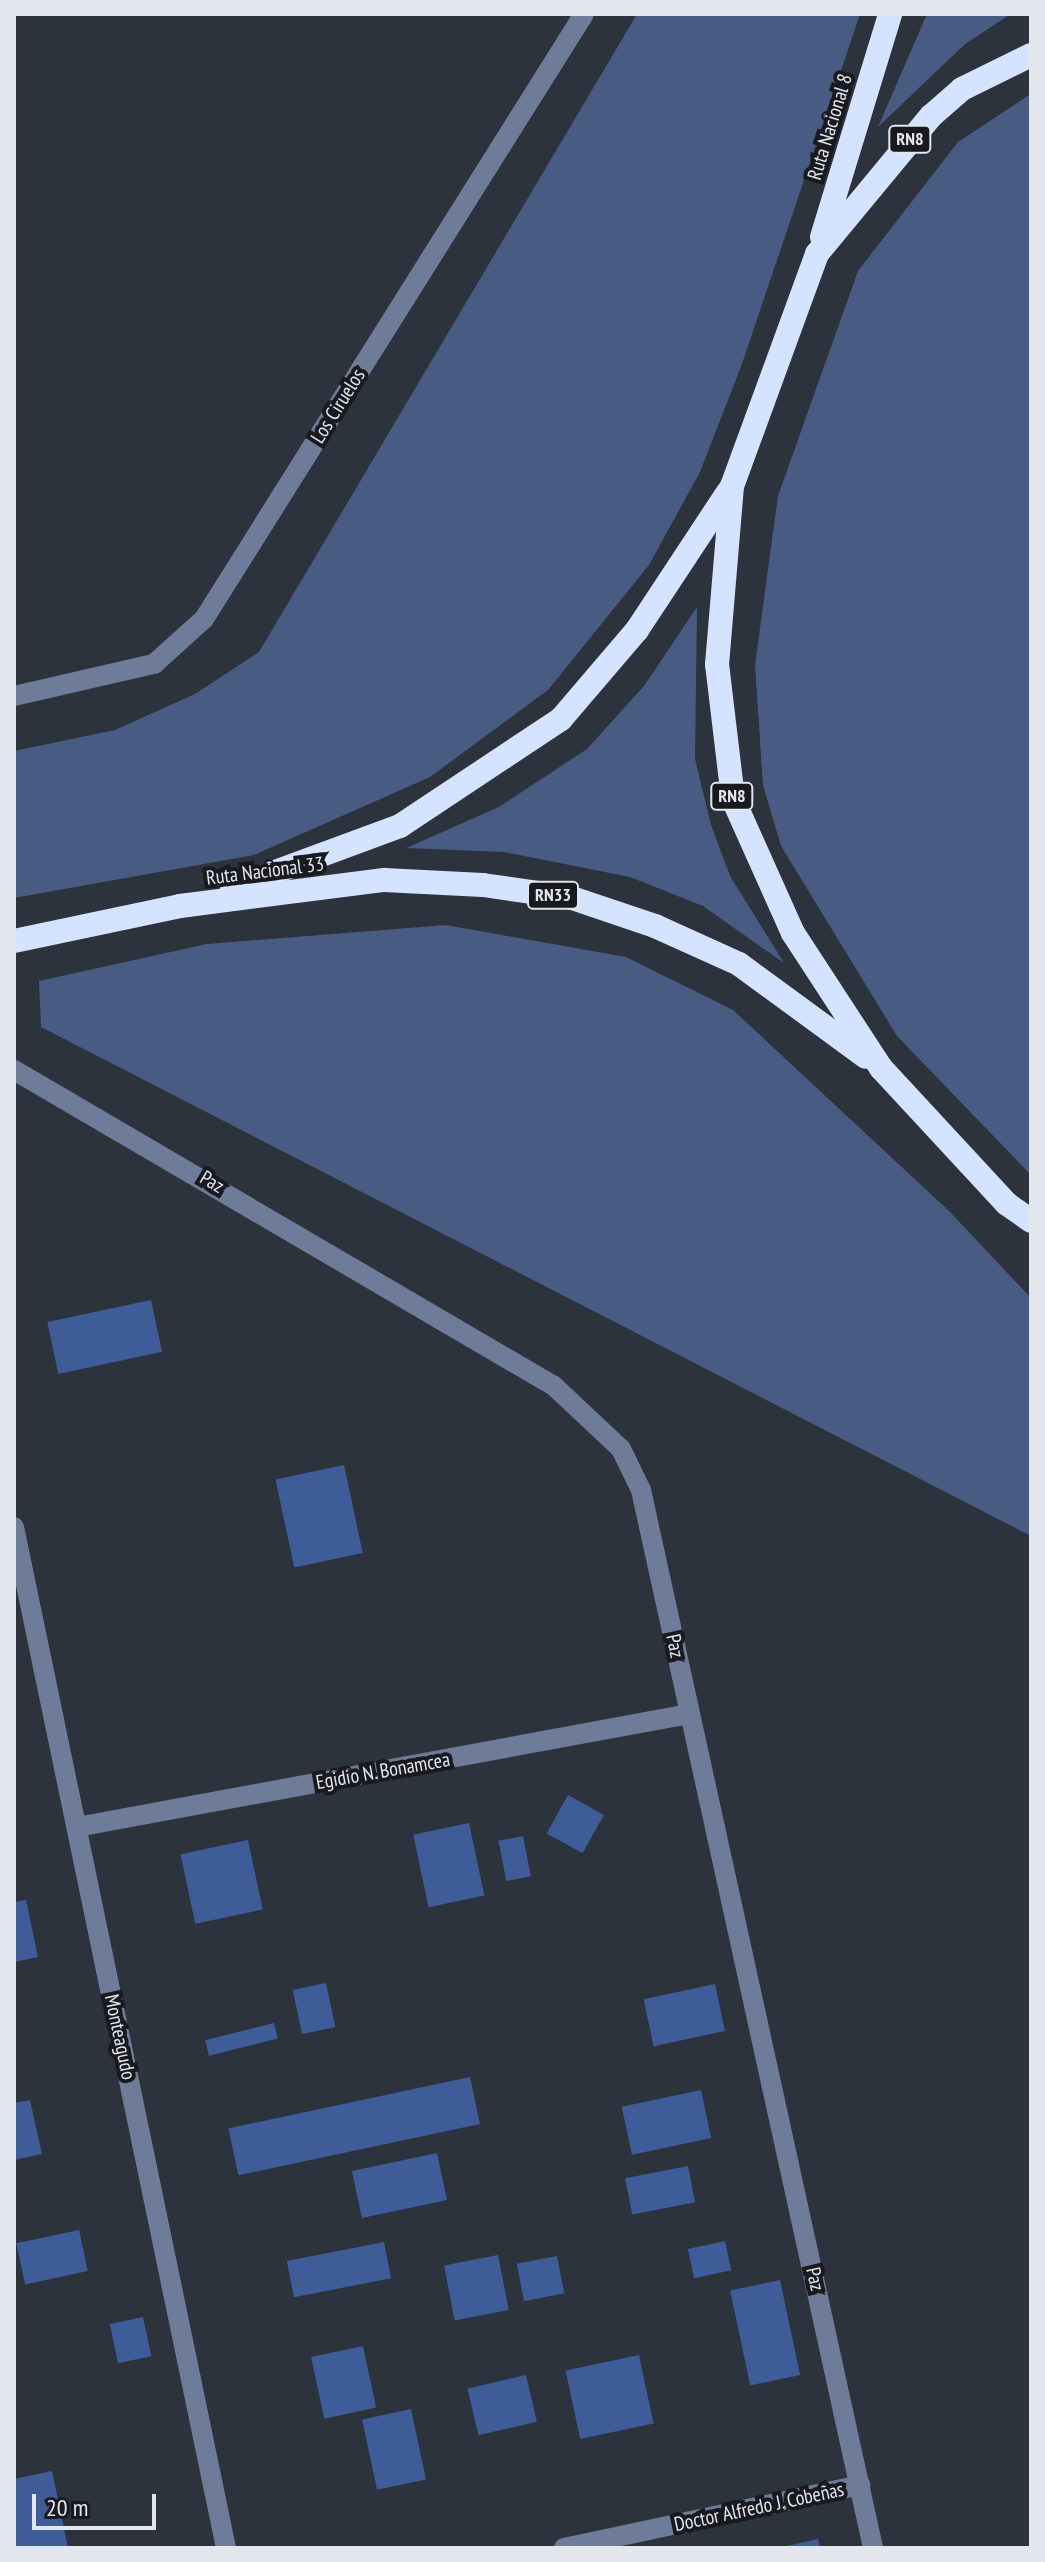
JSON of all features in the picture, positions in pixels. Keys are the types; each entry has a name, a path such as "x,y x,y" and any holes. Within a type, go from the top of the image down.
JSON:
{"highway":[{"name":"Ruta Nacional 8","path":"817,254 890,14"},
{"name":"RN8","path":"1031,55 976,81 931,116 817,254 732,486 717,664 733,799 793,933 881,1068 1031,1230"},
{"name":"Ruta Nacional 33","path":"180,906 400,826 561,719 637,630 732,486"},
{"name":"Ruta Nacional 33","path":"180,906 384,880 572,898 739,964 881,1068"},
{"name":"RN33","path":"14,941 180,906"},
{"name":"RN8","path":"1007,1204 1031,1221"}],"street":[{"name":"Los Ciruelos","path":"14,696 154,664 204,619 584,14"},
{"name":"Paz","path":"14,1070 541,1378 600,1422 641,1490 873,2548"},
{"name":"Monteagudo","path":"14,1527 226,2548"},
{"name":"Egidio N. Bonamcea","path":"77,1827 689,1714"},
{"name":"Doctor Alfredo J. Cobeñas","path":"564,2548 860,2485"}],"shaded area":[{"path":"637,14 860,14 742,364 700,472 649,565 548,690 430,777 254,855 14,898 14,751 115,730 195,694 259,652"},
{"path":"927,14 1011,14 965,44 878,127"},
{"path":"1031,94 1031,1175 897,1036 781,846 763,785 755,665 778,496 858,271 958,142"},
{"path":"697,607 695,759 711,825 730,876 784,963 703,906 630,877 504,852 406,848 499,807 587,749 644,686"},
{"path":"446,925 626,957 733,1010 949,1211 1031,1298 1031,1536 41,1027 39,981 207,944"}],"building":[{"path":"151,1300 162,1352 58,1374 47,1322"},
{"path":"344,1465 363,1553 294,1568 276,1480"},
{"path":"568,1795 604,1815 583,1853 547,1833"},
{"path":"469,1823 484,1895 429,1907 413,1835"},
{"path":"523,1836 531,1876 506,1881 498,1841"},
{"path":"248,1840 263,1909 195,1924 181,1854"},
{"path":"26,1900 38,1957 14,1962 14,1902"},
{"path":"326,1983 335,2027 302,2034 293,1990"},
{"path":"715,1984 725,2031 654,2046 644,1999"},
{"path":"274,2023 278,2039 209,2056 205,2040"},
{"path":"470,2077 480,2124 238,2175 228,2128"},
{"path":"701,2090 711,2138 632,2155 622,2107"},
{"path":"30,2100 42,2154 14,2160 14,2103"},
{"path":"437,2153 447,2200 362,2218 352,2171"},
{"path":"688,2166 695,2202 632,2215 625,2178"},
{"path":"79,2230 88,2271 25,2284 16,2243"},
{"path":"725,2241 731,2270 694,2278 688,2249"},
{"path":"384,2242 391,2278 294,2297 287,2261"},
{"path":"498,2255 509,2310 455,2320 444,2265"},
{"path":"557,2256 564,2293 524,2301 517,2264"},
{"path":"780,2280 800,2375 750,2385 730,2291"},
{"path":"143,2317 151,2356 118,2363 110,2324"},
{"path":"363,2346 376,2408 324,2419 311,2357"},
{"path":"639,2355 654,2423 580,2439 566,2371"},
{"path":"526,2375 537,2422 478,2435 468,2388"},
{"path":"411,2409 426,2479 377,2490 362,2419"},
{"path":"52,2471 68,2548 14,2548 14,2479"},
{"path":"818,2539 820,2548 782,2548 782,2547"}]}
